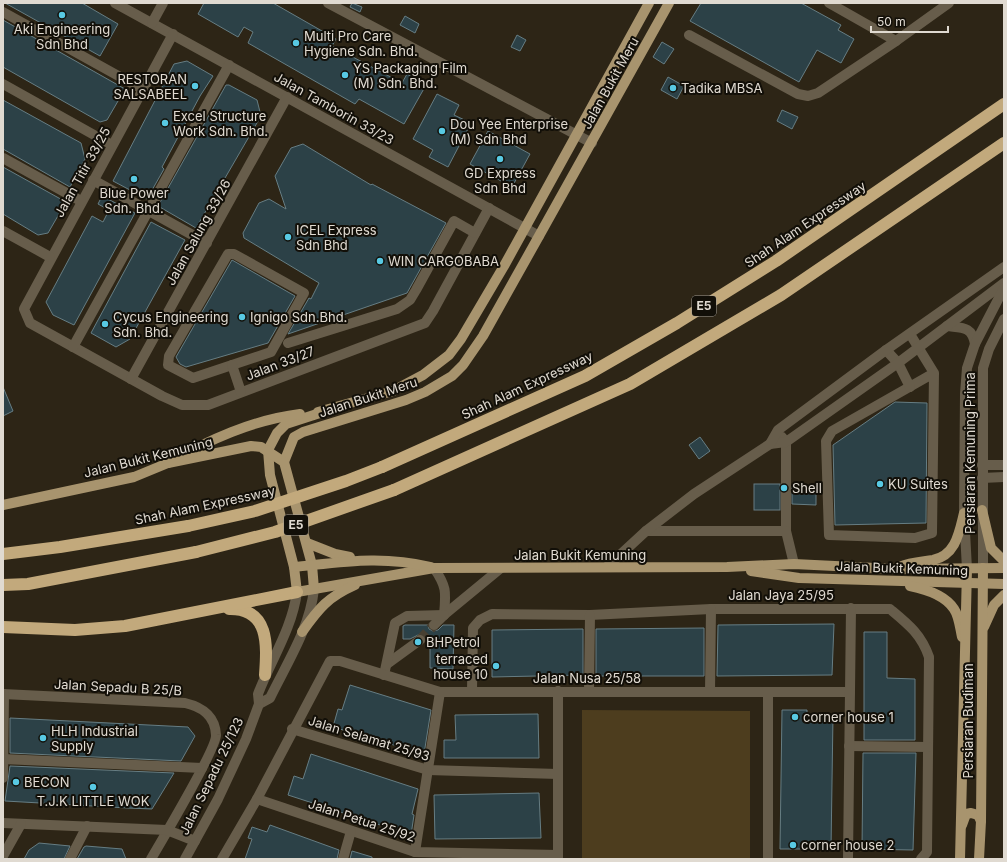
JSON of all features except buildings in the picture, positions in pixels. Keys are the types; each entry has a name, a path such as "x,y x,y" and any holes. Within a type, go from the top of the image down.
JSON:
{"highway":[{"name":"Shah Alam Expressway","path":"3,554 60,547 188,526 255,511 339,484 382,467 585,376 677,323 776,261 1004,104"},
{"name":"E5","path":"3,585 28,584 196,552 275,532 394,490 630,384 781,295 1004,143"},
{"path":"3,627 75,630 125,626 297,592"},
{"path":"215,609 237,609 249,613 259,622 265,633 267,650 265,675"}],"main road":[{"name":"Jalan Bukit Meru","path":"168,463 207,441 274,417 323,412 393,391 417,378 448,355 469,326 649,3"},
{"name":"Jalan Bukit Meru","path":"284,462 294,437 304,432 406,400 425,392 452,376 463,365 483,336 669,3"},
{"path":"268,450 273,439 286,424 323,412"},
{"name":"Jalan Bukit Kemuning","path":"3,504 134,477 168,463 252,446 261,447 268,450 284,462"},
{"name":"Jalan Sepadu 25/123","path":"268,450 270,474 294,567 297,592"},
{"path":"284,462 312,565"},
{"path":"982,510 992,548 1004,562"},
{"path":"896,569 912,561 933,560 944,556 950,551 957,540 964,513"},
{"path":"306,543 335,554 359,559"},
{"name":"Jalan Bukit Kemuning","path":"294,567 359,559 408,562 434,568"},
{"name":"Jalan Bukit Kemuning","path":"297,592 375,577 434,568 727,567 794,564 896,569 1004,568"},
{"name":"Jalan Sepadu 25/123","path":"312,565 314,588"},
{"name":"Jalan Bukit Kemuning","path":"727,567 799,578 1004,584"},
{"name":"Persiaran Budiman","path":"979,859 981,821 983,568"},
{"name":"Persiaran Budiman","path":"960,859 967,569"},
{"path":"302,632 319,608 330,598 340,592 375,577"},
{"path":"882,581 918,588 944,600 954,610 965,646"},
{"path":"982,633 994,605 1004,595"},
{"path":"961,826 969,813 978,815 981,821"}],"street":[{"name":"Jalan Tamborin 33/23","path":"115,3 539,236"},
{"path":"152,23 163,3"},
{"path":"328,3 592,143"},
{"path":"829,3 896,41"},
{"path":"689,35 798,94 808,96 818,93 896,41 949,3"},
{"path":"3,12 142,89"},
{"name":"Jalan Titir 33/25","path":"30,323 24,309 50,257 172,34"},
{"path":"73,347 229,65"},
{"path":"3,84 112,145"},
{"name":"Jalan Salung 33/26","path":"131,379 287,98"},
{"path":"3,158 81,201"},
{"path":"93,180 207,243"},
{"name":"Jalan 33/27","path":"30,323 162,396 182,405 208,405 424,323 433,312 489,208"},
{"path":"288,343 398,309 410,300 454,221 476,233"},
{"path":"3,231 50,257"},
{"path":"228,254 234,254 304,293 271,352 232,365 193,378 168,366 169,356 228,254"},
{"path":"770,444 778,430 886,350 1004,267"},
{"path":"607,567 646,531 694,494 770,444 786,442 898,363 1004,283"},
{"name":"Persiaran Kemuning Prima","path":"967,569 964,513 965,394 967,368 975,344 999,295 1004,288"},
{"name":"Persiaran Kemuning Prima","path":"983,568 983,368 989,349 1004,319"},
{"path":"947,326 969,330 973,335 975,344"},
{"path":"910,334 934,373 932,533 915,538 829,535 826,441 832,431 934,373"},
{"path":"886,350 898,363 910,387"},
{"path":"232,365 241,392"},
{"path":"778,430 786,442 786,531 794,564"},
{"path":"982,466 1004,465"},
{"path":"982,478 1004,477"},
{"path":"646,531 786,531"},
{"path":"434,568 444,582 446,596 444,615"},
{"path":"434,625 501,568"},
{"name":"Jalan Sepadu 25/123","path":"259,704 270,698 302,632 312,605 314,588"},
{"name":"Jalan Sepadu 25/123","path":"185,859 218,799 246,739 259,704 258,694 265,675 289,625 295,607 297,592"},
{"path":"848,859 851,608"},
{"path":"710,692 711,609"},
{"name":"Jalan Jaya 25/95","path":"472,691 473,628 480,620 492,614 590,615 711,609 890,609 912,627 924,642 930,657 927,852 921,859"},
{"path":"384,675 395,623 406,616 444,615"},
{"path":"588,691 590,615"},
{"path":"387,664 420,640"},
{"name":"Jalan Nusa 25/58","path":"292,729 330,661 340,661 440,692 850,692"},
{"path":"558,691 558,857"},
{"path":"414,852 440,692"},
{"path":"768,692 768,859"},
{"path":"3,694 3,778"},
{"name":"Jalan Sepadu B 25/B","path":"3,694 185,703 199,706 210,714 217,736 202,768 150,859"},
{"path":"222,859 257,799 292,729"},
{"name":"Jalan Selamat 25/93","path":"292,729 428,770 558,774"},
{"path":"849,746 928,747"},
{"path":"3,759 202,768"},
{"name":"Jalan Petua 25/92","path":"257,799 414,852 558,857"},
{"path":"3,823 167,830 195,841"},
{"path":"3,856 21,824"},
{"path":"70,859 87,826"},
{"path":"343,859 351,831"}],"shaded area":[{"path":"582,710 750,711 750,859 582,859"}],"tunnel":[{"path":"420,640 434,625"}],"place":[{"name":"Aki Engineering Sdn Bhd","path":"62,15"},
{"name":"Multi Pro Care Hygiene Sdn. Bhd.","path":"296,43"},
{"name":"YS Packaging Film (M) Sdn. Bhd.","path":"345,75"},
{"name":"RESTORAN SALSABEEL","path":"195,86"},
{"name":"Tadika MBSA","path":"673,88"},
{"name":"Excel Structure Work Sdn. Bhd.","path":"165,123"},
{"name":"Dou Yee Enterprise (M) Sdn Bhd","path":"442,131"},
{"name":"GD Express Sdn Bhd","path":"500,159"},
{"name":"Blue Power Sdn. Bhd.","path":"134,179"},
{"name":"ICEL Express Sdn Bhd","path":"288,237"},
{"name":"WIN CARGOBABA","path":"380,261"},
{"name":"Ignigo Sdn.Bhd.","path":"242,317"},
{"name":"Cycus Engineering Sdn. Bhd.","path":"105,324"},
{"name":"KU Suites","path":"880,484"},
{"name":"Shell","path":"784,488"},
{"name":"BHPetrol","path":"418,642"},
{"name":"terraced house 10","path":"496,666"},
{"name":"corner house 1","path":"795,717"},
{"name":"HLH Industrial Supply","path":"43,738"},
{"name":"BECON","path":"16,782"},
{"name":"T.J.K LITTLE WOK","path":"93,787"},
{"name":"corner house 2","path":"793,845"}]}
